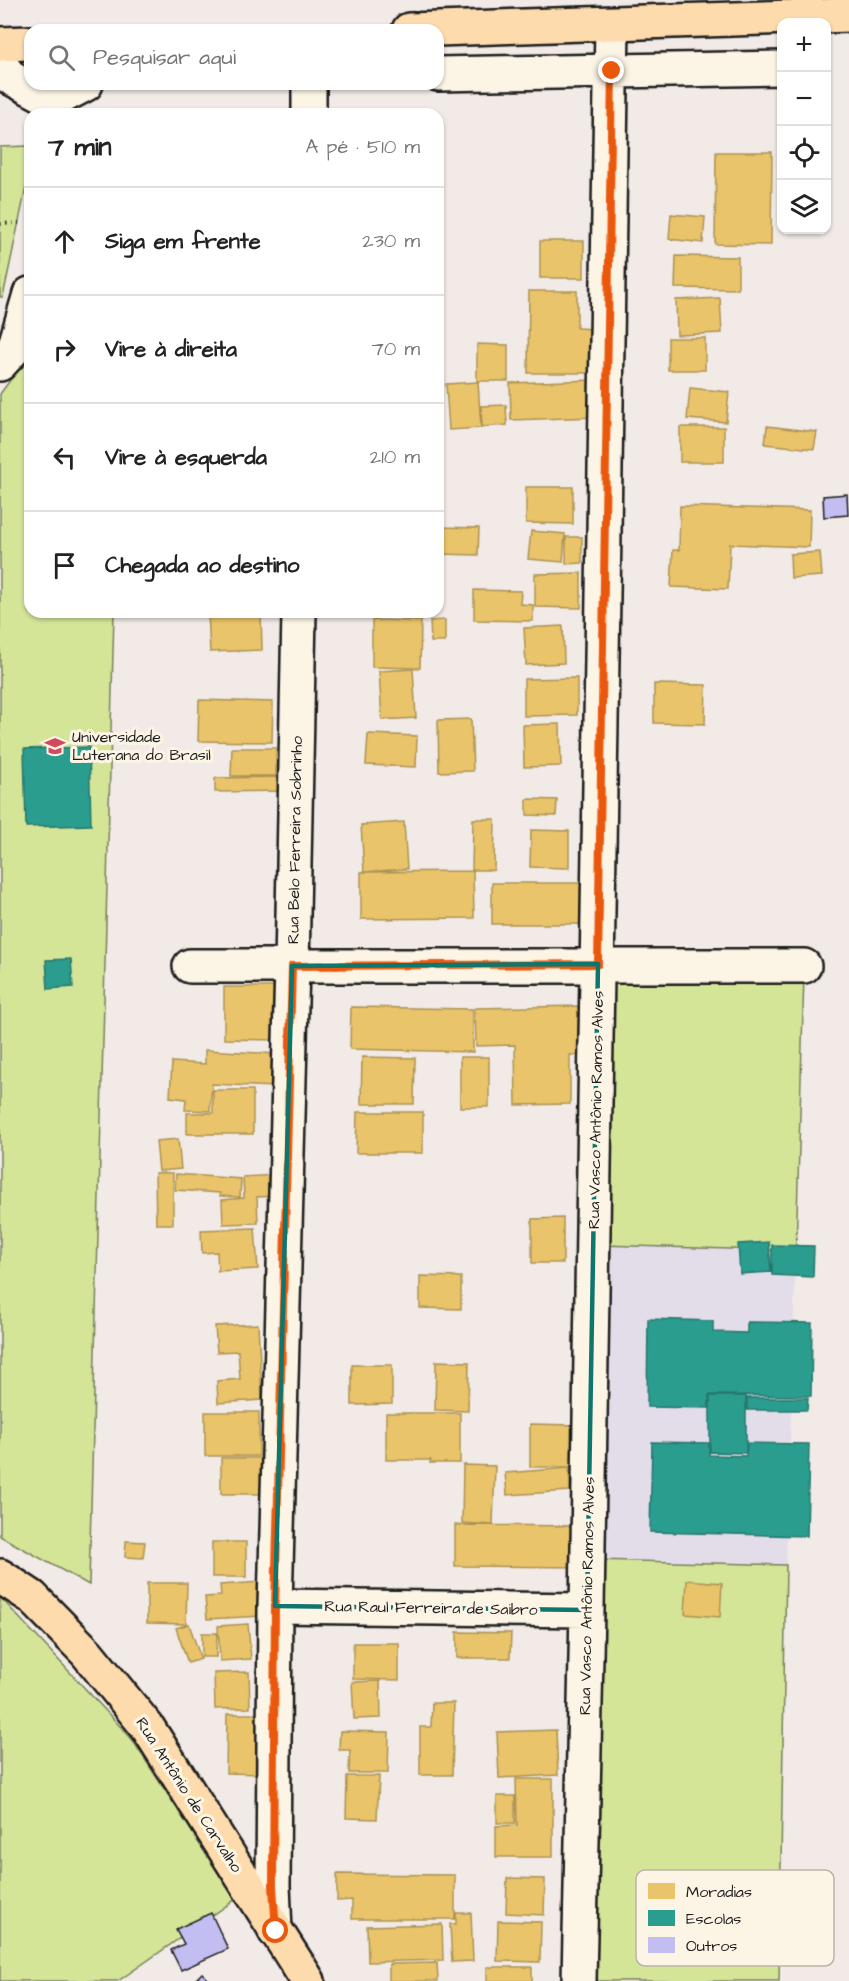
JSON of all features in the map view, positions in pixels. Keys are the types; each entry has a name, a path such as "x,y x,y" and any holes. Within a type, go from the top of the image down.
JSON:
{"main road":[{"path":"444,29 849,15"},
{"path":"0,44 24,43"},
{"name":"Rua Antônio de Carvalho","path":"0,1576 32,1597 79,1645 148,1728 308,1981"}],"street":[{"name":"Rua Vasco Antônio Ramos Alves","path":"579,1981 588,1610 612,24"},
{"path":"0,64 11,78 24,87"},
{"path":"444,74 777,68"},
{"path":"29,90 54,107 78,90"},
{"path":"309,90 309,108"},
{"path":"0,364 14,349 19,308"},
{"name":"Rua Belo Ferreira Sobrinho","path":"276,1931 273,1886 275,1606 299,618"},
{"path":"190,966 598,964 804,966"},
{"name":"Rua Raul Ferreira de Saibro","path":"275,1606 588,1610"}],"path":[{"path":"0,224 19,224"}],"highlighted area":[{"path":"598,964 587,1610 275,1606 292,966"}],"shaded area":[{"path":"610,1245 796,1251 786,1565 602,1560"}],"green space":[{"path":"24,146 24,197 3,297 0,297 0,147"},
{"name":"Universidade Luterana do Brasil","path":"24,361 24,618 114,618 89,1585 0,1536 0,394"},
{"path":"608,975 804,975 796,1251 601,1245"},
{"path":"596,1560 786,1565 781,1870 636,1870 636,1966 779,1966 779,1981 590,1981"},
{"path":"0,1597 131,1738 236,1899 118,1981 0,1981"}],"building: Moradias":[{"path":"716,152 772,152 771,245 715,244"},
{"path":"671,214 705,217 703,243 669,239"},
{"path":"540,241 584,241 584,278 540,278"},
{"path":"676,256 738,257 738,289 675,288"},
{"path":"529,291 577,291 577,328 595,329 595,373 528,373"},
{"path":"720,298 722,333 677,335 676,300"},
{"path":"668,338 705,338 705,370 668,370"},
{"path":"477,344 508,345 508,381 477,381"},
{"path":"595,380 596,417 511,420 510,383"},
{"path":"478,382 481,428 449,430 446,384"},
{"path":"690,388 729,392 726,422 687,419"},
{"path":"506,405 507,425 482,427 481,406"},
{"path":"767,426 817,432 814,449 765,444"},
{"path":"680,427 724,427 724,462 680,462"},
{"path":"526,487 573,487 573,524 526,523"},
{"path":"680,506 810,510 809,547 730,544 728,589 671,587 673,550 679,550"},
{"path":"444,527 479,528 478,555 444,554"},
{"path":"531,531 565,534 563,562 528,559"},
{"path":"566,537 582,537 582,563 566,564"},
{"path":"820,552 822,576 791,578 790,554"},
{"path":"581,573 581,608 535,607 535,574"},
{"path":"474,590 521,591 520,604 533,605 533,621 474,620"},
{"path":"208,618 261,618 262,650 210,652"},
{"path":"372,620 421,621 420,668 372,667"},
{"path":"445,620 445,642 431,642 430,621"},
{"path":"563,626 564,663 526,665 524,628"},
{"path":"413,669 416,718 382,720 379,671"},
{"path":"577,678 577,715 524,716 524,679"},
{"path":"654,684 706,685 705,724 654,723"},
{"path":"199,700 273,702 272,742 198,741"},
{"path":"471,719 473,771 439,772 438,720"},
{"path":"560,724 561,766 524,767 523,725"},
{"path":"368,734 417,736 416,767 366,765"},
{"path":"232,748 276,748 276,776 231,776"},
{"path":"291,777 290,791 215,792 215,778"},
{"path":"527,799 557,800 556,816 527,815"},
{"path":"473,819 495,819 494,870 472,870"},
{"path":"404,822 407,869 364,872 361,825"},
{"path":"531,830 569,831 569,868 530,867"},
{"path":"473,871 474,918 361,919 361,872"},
{"path":"492,883 591,883 591,924 492,924"},
{"path":"224,987 282,987 282,1040 224,1039"},
{"path":"582,1006 583,1055 570,1055 570,1104 516,1105 515,1045 476,1046 475,1008"},
{"path":"351,1007 473,1009 473,1052 350,1049"},
{"path":"205,1050 277,1054 275,1087 212,1084 210,1111 185,1110 186,1099 170,1097 172,1062 205,1064"},
{"path":"362,1057 415,1058 414,1104 361,1104"},
{"path":"460,1057 489,1057 489,1107 460,1107"},
{"path":"213,1090 253,1090 253,1134 187,1134 187,1113 213,1113"},
{"path":"357,1112 423,1112 423,1153 356,1153"},
{"path":"178,1139 181,1169 159,1171 156,1141"},
{"path":"155,1173 173,1173 173,1224 156,1224"},
{"path":"176,1174 241,1179 240,1197 220,1196 220,1193 175,1190"},
{"path":"275,1175 276,1196 257,1197 258,1223 223,1224 222,1200 244,1198 243,1177"},
{"path":"563,1218 563,1263 532,1263 532,1219"},
{"path":"255,1228 258,1269 218,1271 217,1252 202,1253 201,1230"},
{"path":"420,1276 461,1277 461,1309 420,1308"},
{"path":"258,1324 262,1400 218,1403 217,1381 240,1379 238,1351 217,1352 215,1326"},
{"path":"436,1361 469,1362 468,1411 435,1410"},
{"path":"352,1365 392,1365 392,1404 352,1405"},
{"path":"205,1412 259,1412 259,1456 205,1456"},
{"path":"386,1413 460,1413 460,1463 430,1463 431,1460 386,1460"},
{"path":"530,1424 574,1425 574,1467 530,1467"},
{"path":"221,1458 263,1458 263,1494 221,1494"},
{"path":"463,1465 495,1466 493,1525 462,1523"},
{"path":"569,1468 570,1491 507,1495 505,1473"},
{"path":"455,1525 584,1526 583,1567 455,1566"},
{"path":"126,1541 145,1542 143,1558 125,1557"},
{"path":"212,1542 246,1542 246,1577 212,1577"},
{"path":"687,1580 722,1583 720,1617 685,1614"},
{"path":"261,1582 263,1616 207,1619 205,1597 221,1596 220,1585"},
{"path":"147,1583 187,1583 186,1624 147,1623"},
{"path":"189,1624 201,1659 188,1663 176,1628"},
{"path":"248,1624 251,1659 220,1661 218,1626"},
{"path":"457,1632 511,1633 510,1658 457,1658"},
{"path":"202,1633 217,1633 216,1657 202,1657"},
{"path":"353,1643 399,1643 399,1680 353,1679"},
{"path":"249,1672 250,1708 215,1709 214,1673"},
{"path":"380,1681 381,1718 354,1719 352,1682"},
{"path":"432,1703 454,1703 452,1775 420,1775 420,1727 431,1727"},
{"path":"227,1714 265,1714 265,1774 226,1773"},
{"path":"556,1730 558,1775 499,1778 497,1732"},
{"path":"340,1731 389,1732 388,1773 349,1773 350,1750 339,1750"},
{"path":"347,1776 379,1776 377,1819 346,1818"},
{"path":"516,1779 553,1779 553,1857 496,1857 496,1826 517,1825"},
{"path":"497,1796 515,1796 515,1823 497,1823"},
{"path":"337,1874 455,1875 455,1919 352,1919 352,1900 337,1901"},
{"path":"507,1878 545,1879 544,1915 506,1913"},
{"path":"456,1913 471,1913 473,1961 452,1962 450,1924 456,1924"},
{"path":"498,1921 541,1922 540,1962 497,1961"},
{"path":"442,1924 443,1960 368,1962 367,1926"},
{"path":"437,1963 438,1981 389,1981 389,1964"},
{"path":"487,1967 532,1967 532,1981 487,1981"}],"building: Escolas":[{"path":"89,747 91,825 26,827 24,749"},
{"path":"71,959 73,987 48,989 46,960"},
{"path":"769,1242 771,1272 740,1274 738,1244"},
{"path":"772,1245 814,1246 813,1277 772,1275"},
{"path":"648,1319 713,1321 713,1332 747,1333 747,1322 812,1323 811,1396 709,1395 709,1408 647,1407"},
{"path":"710,1396 746,1396 746,1453 710,1452"},
{"path":"747,1398 808,1398 807,1410 747,1410"},
{"path":"652,1442 709,1443 709,1455 746,1456 747,1443 809,1444 807,1536 650,1532"}],"building: Outros":[{"path":"847,494 848,515 824,517 823,496"},
{"path":"211,1913 228,1949 181,1970 171,1950 184,1944 176,1929"},
{"path":"202,1973 210,1981 194,1981"}],"place":[{"name":"Universidade Luterana do Brasil","path":"55,746"}],"route":[{"path":"276,1931 273,1886 275,1606 292,966 598,964 612,71"}]}
